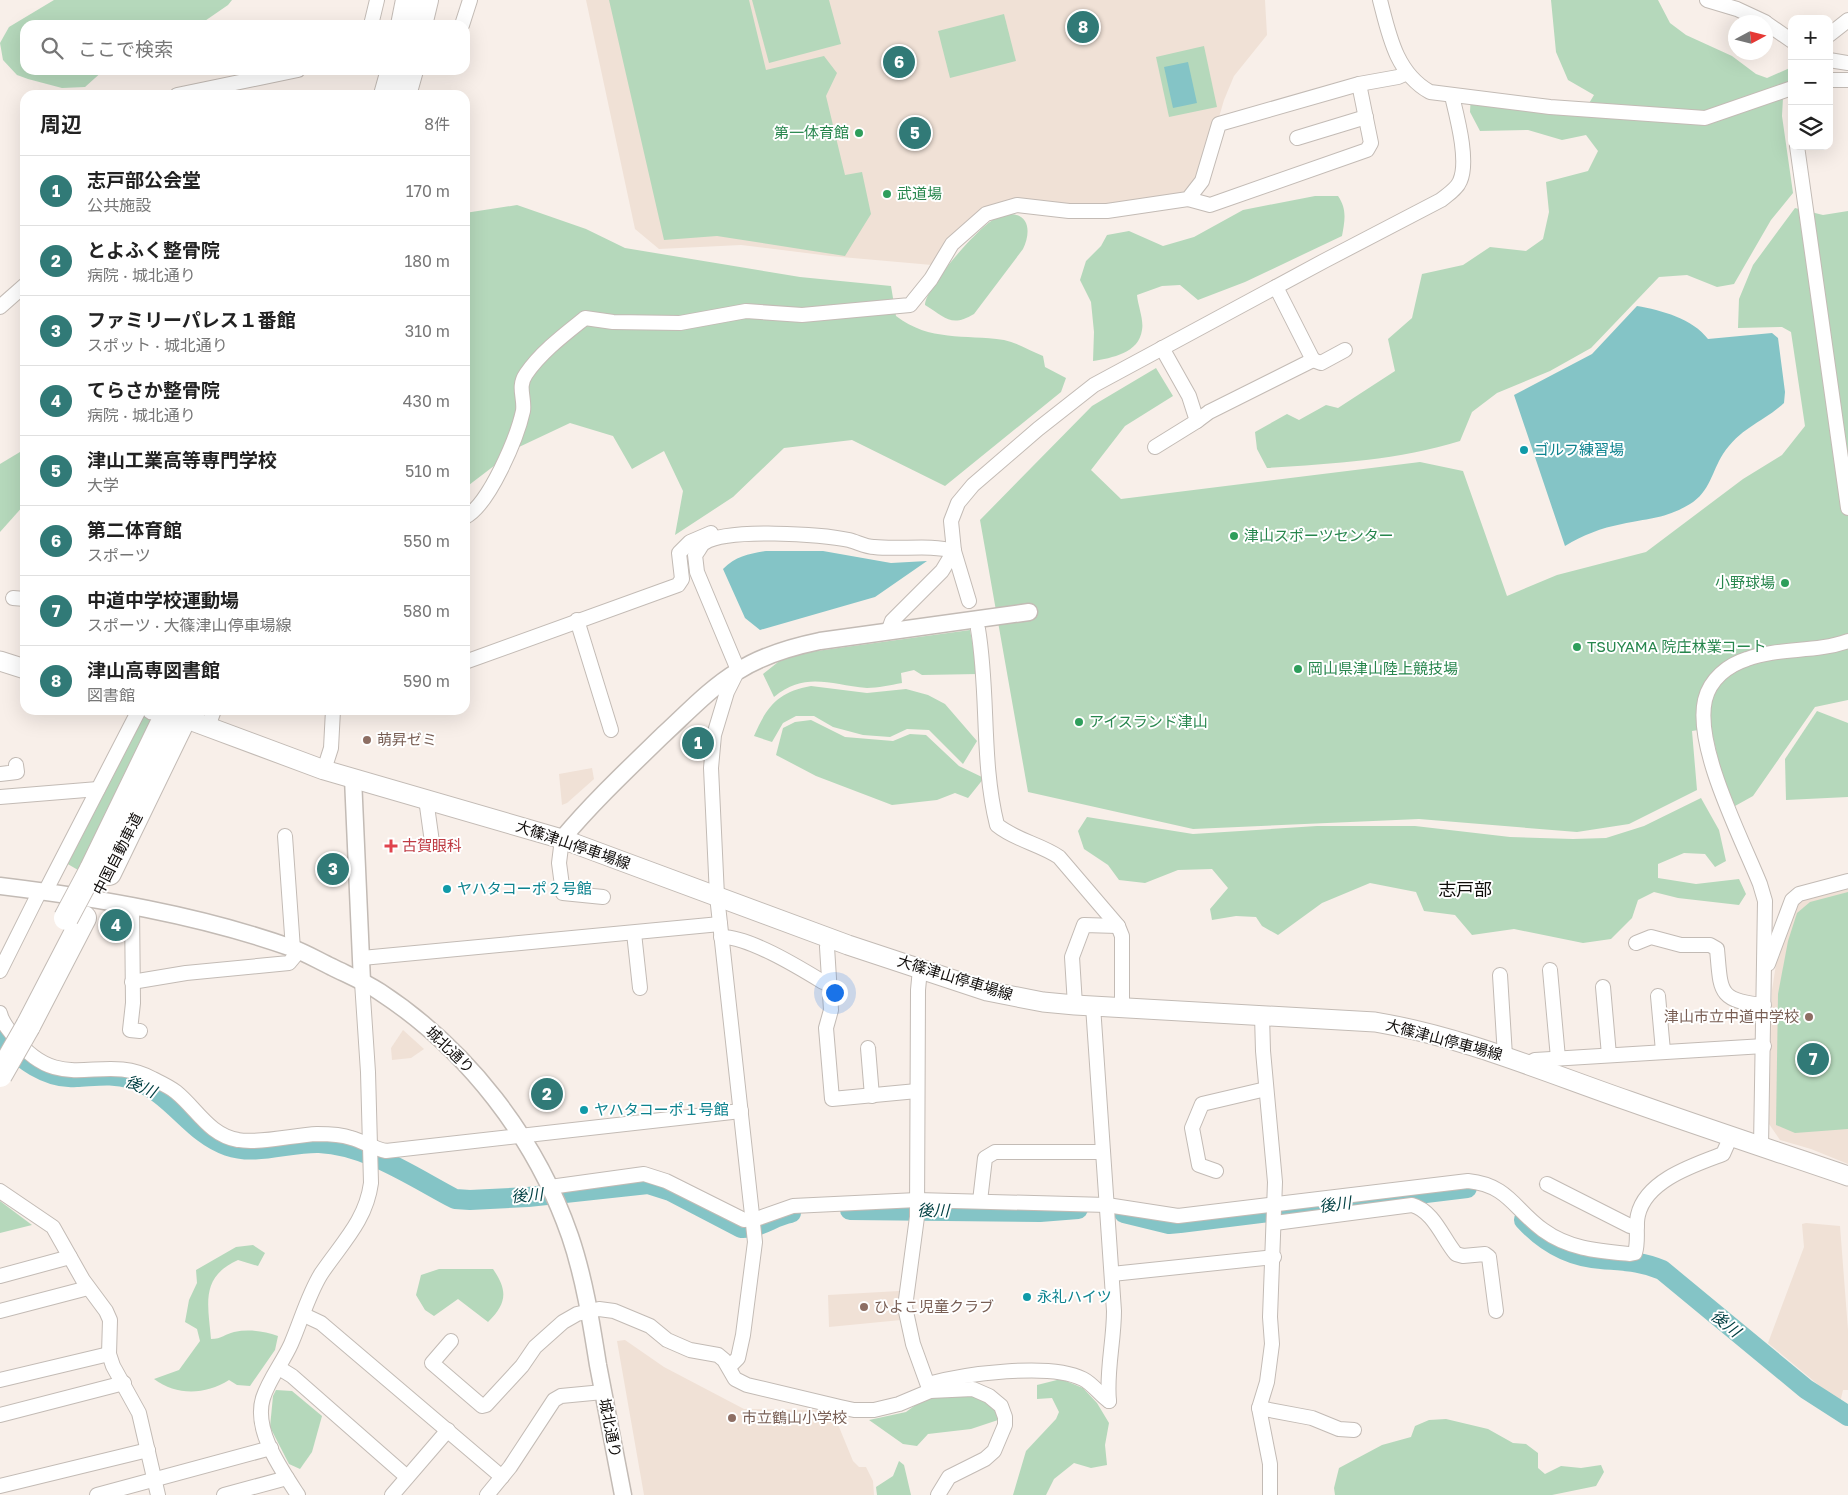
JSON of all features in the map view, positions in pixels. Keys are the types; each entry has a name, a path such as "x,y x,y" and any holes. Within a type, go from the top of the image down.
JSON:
{"highway":[{"path":"404,20 408,0"},
{"path":"421,20 426,0"},
{"path":"387,90 391,75"},
{"path":"405,90 409,75"},
{"name":"中国自動車道","path":"100,872 167,715"},
{"name":"中国自動車道","path":"0,1042 75,918 100,872 201,717"},
{"name":"中国自動車道","path":"0,1075 15,1017"}],"main road":[{"path":"0,661 20,667"},
{"name":"大篠津山停車場線","path":"201,717 324,770 562,839 829,937 986,991 1042,1002 1376,1022 1408,1027 1470,1043 1761,1147 1848,1176"}],"street":[{"path":"372,20 377,0"},
{"path":"464,20 470,0"},
{"path":"1380,0 1390,40 1408,73 1417,85 1430,92 1550,107 1705,118 1788,89"},
{"path":"1707,0 1737,9 1749,15"},
{"path":"1833,32 1848,20"},
{"path":"1773,28 1788,38"},
{"path":"1833,61 1848,63"},
{"path":"1188,199 1202,181 1219,124 1359,84 1398,77 1408,73"},
{"path":"201,90 274,75"},
{"path":"1833,80 1848,80"},
{"path":"470,513 478,507 502,468 523,410 520,389 526,375 561,337 585,318 613,322 680,323 746,311 802,314 910,305 931,279 952,244 986,214 1017,205 1069,211 1107,211 1188,199 1210,205 1367,150 1371,143 1359,84"},
{"path":"969,601 954,551 951,521 958,503 973,485 1038,429 1094,386 1441,200 1460,182 1463,168 1452,96"},
{"path":"1297,138 1366,118"},
{"path":"1798,150 1848,508"},
{"path":"1276,287 1313,360 1321,363 1346,350"},
{"path":"0,307 20,289"},
{"path":"1162,348 1189,396 1197,421"},
{"path":"1155,447 1209,412 1313,360"},
{"path":"470,658 678,585 682,579 680,553 690,542 703,535 718,532 729,535 829,537 871,547 898,550 941,547 954,551"},
{"path":"729,535 704,543 695,556 697,572 738,670 728,692 714,735 711,776 720,930 754,1225 743,1335 738,1358 729,1367"},
{"path":"888,632 892,621 942,571 954,551"},
{"path":"603,896 563,893 559,863 562,839 618,778 709,691 738,670 790,647 820,641 1029,612"},
{"path":"577,620 610,730"},
{"path":"978,629 985,680 984,732 997,825 1004,831 1047,848 1060,857 1118,926 1122,936 1122,1007"},
{"path":"1761,1147 1765,901 1760,884 1713,770 1704,717 1705,700 1710,687 1720,675 1732,665 1748,658 1848,642"},
{"path":"0,971 136,715"},
{"path":"324,770 331,748 333,715"},
{"path":"0,774 17,772 16,765"},
{"path":"298,1495 271,1448 263,1427 262,1399 279,1368 321,1274 354,1230 364,1212 369,1197 368,1072 362,982 354,778"},
{"path":"0,797 98,790"},
{"path":"426,799 432,842"},
{"path":"132,982 171,975 288,964 296,950 285,836"},
{"path":"1765,970 1773,955 1792,900 1799,894 1848,881"},
{"name":"城北通り","path":"0,886 132,906 218,926 296,950 362,982 412,1014 442,1041 473,1072 522,1136 550,1187 570,1236 589,1310 623,1495"},
{"path":"132,906 133,1003 130,1030 140,1031"},
{"path":"450,1342 432,1363 482,1406 486,1405 522,1366 535,1348 556,1329 577,1314 589,1310 614,1311 650,1326 667,1340 690,1350 718,1355 729,1367 735,1378 747,1385 854,1410 874,1410 899,1404 919,1397 929,1388 1003,1372 1040,1371 1063,1373 1083,1379 1109,1401 1108,1387 1114,1320 1108,1211 1103,1152 1084,1005 1072,957 1084,925 1118,926"},
{"path":"362,958 634,933 720,930 729,937 771,953 823,982 829,982"},
{"path":"634,933 640,988"},
{"path":"829,937 827,947 831,1010 826,1028 832,1099 917,1091"},
{"path":"1636,943 1651,937 1681,945 1710,945 1717,949 1720,987 1731,999 1742,1003 1764,1005"},
{"path":"920,969 918,990 917,1207 905,1307 913,1344 929,1388"},
{"path":"1550,970 1558,1058"},
{"path":"1500,975 1505,1056"},
{"path":"1603,987 1609,1054"},
{"path":"1658,996 1663,1051"},
{"path":"1262,1015 1266,1089 1274,1154 1275,1213 1270,1316 1271,1351 1267,1382 1259,1408 1270,1464 1270,1495"},
{"path":"15,1017 1,1020 25,1051 43,1064 64,1070 84,1072 115,1069 148,1076 176,1092 206,1124 239,1141 295,1135 337,1135 386,1151 740,1111"},
{"path":"1527,1064 1535,1060 1609,1054 1764,1046"},
{"path":"868,1048 872,1096"},
{"path":"1216,1171 1199,1165 1192,1128 1202,1104 1266,1089"},
{"path":"1275,1213 1468,1181 1502,1191 1542,1229 1574,1247 1605,1252 1635,1253 1639,1211 1652,1191 1686,1168 1722,1154 1732,1136"},
{"path":"980,1201 985,1158 995,1152 1103,1152"},
{"path":"550,1187 644,1174 666,1181 754,1225"},
{"path":"1547,1184 1630,1226 1637,1226"},
{"path":"0,1191 53,1227 63,1240 70,1257 88,1288 106,1311 110,1320 109,1354 113,1366 140,1413 158,1495"},
{"path":"754,1225 793,1206 917,1207 980,1201 1178,1216 1372,1210 1412,1205 1418,1207 1440,1229 1456,1254 1463,1256 1485,1254 1489,1257 1496,1311"},
{"path":"0,1276 70,1257"},
{"path":"1112,1274 1274,1258"},
{"path":"0,1311 88,1288"},
{"path":"304,1315 321,1323 502,1477"},
{"path":"0,1380 109,1354"},
{"path":"279,1368 292,1376 408,1477"},
{"path":"0,1415 124,1383"},
{"path":"929,1388 973,1389 1001,1406 1005,1417 1005,1425 994,1451 985,1459 949,1477 938,1495"},
{"path":"487,1495 502,1477 554,1400 561,1396 603,1392"},
{"path":"1259,1408 1312,1418 1339,1429 1354,1430"},
{"path":"392,1495 448,1430"},
{"path":"97,1495 271,1448"},
{"path":"0,1486 148,1450"},
{"path":"224,1495 287,1478"}],"shaded area":[{"path":"586,0 1265,0 1267,35 1234,76 1224,100 1198,189 1152,207 1000,207 932,265 830,256 741,245 659,249 635,229"},
{"path":"592,768 594,779 567,803 562,805 559,774"},
{"name":"津山市立中道中学校","path":"1848,885 1848,1164 1811,1149 1780,1140 1769,1124 1772,990 1777,958 1798,902"},
{"path":"403,1030 424,1049 411,1058 392,1060 391,1048"},
{"path":"1802,1224 1840,1226 1848,1330 1848,1390 1843,1390 1840,1403 1768,1343 1804,1247"},
{"name":"ひよこ児童クラブ","path":"899,1291 901,1320 829,1327 828,1295"},
{"name":"市立鶴山小学校","path":"625,1340 664,1367 744,1409 817,1410 829,1414 837,1422 853,1461 859,1467 866,1467 873,1481 874,1495 644,1495 617,1341"}],"green space":[{"path":"54,0 232,0 206,20 21,20"},
{"path":"609,0 749,0 766,70 824,56 837,73 826,96 845,175 862,172 871,214 845,256 717,236 664,240"},
{"path":"752,0 829,0 841,44 769,63"},
{"path":"1551,0 1658,0 1670,23 1686,35 1728,54 1728,60 1737,60 1756,74 1767,78 1788,69 1788,91 1783,98 1782,116 1793,193 1771,220 1734,284 1717,287 1687,275 1659,277 1591,348 1550,371 1497,393 1472,412 1460,441 1389,457 1340,463 1267,468 1257,449 1255,432 1287,414 1299,420 1326,405 1338,408 1395,371 1388,339 1412,318 1422,274 1463,265 1490,247 1526,251 1543,239 1549,212 1546,182 1588,171 1598,151 1586,135 1562,140 1528,130 1480,131 1470,112 1471,94 1588,105 1594,95 1568,80 1556,52"},
{"path":"1004,14 1016,61 950,78 938,31"},
{"path":"20,20 20,75 98,75 85,87 62,88 17,75 3,60 0,43 9,27"},
{"path":"1204,46 1217,107 1169,117 1156,57"},
{"path":"1315,196 1338,196 1343,205 1344,215 1342,236 1245,282 1198,300 1180,285 1162,286 1137,295 1142,317 1142,330 1136,344 1124,353 1093,361 1094,332 1091,302 1080,280 1086,261 1101,246 1107,235 1129,231 1163,246 1194,237 1243,210"},
{"path":"517,205 586,229 625,248 800,277 891,286 896,316 909,324 922,330 948,336 1009,341 1043,356 1045,367 1066,378 1061,392 945,486 852,440 784,448 733,497 675,535 683,491 664,451 632,469 613,436 570,423 519,447 470,484 470,212"},
{"name":"津山スポーツセンター","path":"1795,208 1823,215 1848,211 1848,700 1815,707 1753,796 1735,806 1722,776 1711,728 1692,731 1697,790 1629,824 1577,832 1419,819 1193,829 1028,792 980,520 1092,406 1156,368 1173,396 1125,426 1091,470 1121,499 1420,462 1463,471 1507,596 1557,575 1646,552 1743,479 1782,455 1805,426 1791,332 1782,327 1738,328 1739,299 1753,265"},
{"path":"1011,214 1018,215 1025,222 1028,232 1025,244 974,314 959,320 948,319 925,305 934,285 966,245 988,223 996,218"},
{"path":"20,452 20,510 0,532 0,464"},
{"path":"970,630 978,674 922,675 914,670 901,673 902,683 867,688 808,682 797,684 774,697 763,674 787,655"},
{"path":"811,686 867,693 906,689 928,695 945,704 977,741 963,764 929,730 907,729 890,737 863,735 833,727 814,716 796,716 783,723 772,742 754,736 764,716 775,702 790,692"},
{"path":"1817,711 1848,723 1848,797 1786,800 1785,759"},
{"path":"142,715 154,715 78,870 66,863"},
{"path":"811,720 845,737 893,741 910,734 926,735 959,766 984,778 968,798 955,793 937,800 892,805 816,776 776,755 783,728 795,722"},
{"path":"1701,798 1719,830 1726,861 1715,867 1705,854 1684,853 1658,864 1658,878 1696,884 1739,879 1746,894 1739,905 1678,898 1654,892 1638,900 1632,918 1611,939 1583,943 1514,929 1472,935 1455,915 1424,911 1416,892 1370,883 1322,903 1278,935 1262,926 1256,917 1236,916 1212,920 1210,909 1228,888 1212,869 1178,870 1145,883 1119,880 1108,865 1084,849 1078,831 1087,817 1193,834 1317,826 1415,826 1510,837 1606,838 1644,826"},
{"name":"津山市立中道中学校","path":"1848,892 1848,1129 1795,1133 1776,1125 1778,994 1788,941 1797,913 1810,902"},
{"path":"0,1201 32,1225 0,1233"},
{"path":"253,1245 265,1253 258,1266 238,1260 226,1267 217,1275 212,1283 208,1303 211,1339 234,1332 245,1331 278,1336 275,1350 250,1386 237,1385 229,1380 210,1389 191,1392 163,1385 154,1379 179,1370 200,1341 197,1329 185,1322 189,1300 197,1283 196,1270 236,1247"},
{"path":"439,1269 493,1269 501,1284 503,1297 499,1309 488,1322 458,1299 434,1316 425,1310 416,1295 421,1275"},
{"path":"1061,1379 1083,1388 1097,1403 1109,1423 1105,1445 1107,1465 1091,1468 1074,1463 1054,1479 1046,1495 1013,1495 1026,1451 1056,1419 1059,1412 1052,1398 1037,1399 1037,1385"},
{"path":"276,1390 292,1391 322,1416 312,1452 300,1469 289,1464 270,1427 273,1396"},
{"path":"973,1393 993,1403 998,1420 971,1429 928,1434 917,1446 903,1444 869,1420 906,1412 928,1396"},
{"path":"1446,1419 1488,1429 1513,1443 1526,1444 1538,1453 1538,1468 1545,1474 1561,1466 1581,1468 1601,1465 1604,1472 1596,1486 1552,1495 1335,1495 1334,1488 1339,1468 1382,1445 1411,1437 1415,1426 1429,1420"},
{"path":"899,1461 904,1465 911,1495 877,1495 876,1487 893,1476"}],"water":[{"path":"1188,62 1197,103 1173,108 1164,67"},
{"path":"1637,306 1676,316 1694,326 1708,339 1772,333 1778,338 1785,392 1784,403 1737,437 1723,454 1702,494 1690,504 1673,513 1599,530 1565,546 1514,395 1592,354"},
{"path":"766,551 823,551 891,563 927,561 875,597 760,630 745,618 723,569 738,558"}],"waterway":[{"name":"後川","path":"0,1040 35,1066 55,1075 65,1077 118,1076 146,1085 203,1132 228,1146 250,1150 308,1143 337,1145 372,1156 455,1199 528,1197 648,1184 670,1191 741,1228 748,1228 791,1213"},
{"name":"後川","path":"1124,1213 1169,1224 1467,1188"},
{"name":"後川","path":"850,1210 1040,1212 1078,1209"},
{"name":"後川","path":"1524,1220 1541,1236 1569,1252 1590,1258 1639,1263 1662,1270 1806,1389 1848,1416"}],"place":[{"name":"津山高専図書館","path":"1083,27"},
{"name":"第二体育館","path":"899,62"},
{"name":"第一体育館","path":"859,133"},
{"name":"津山工業高等専門学校","path":"915,133"},
{"name":"武道場","path":"887,194"},
{"name":"ゴルフ練習場","path":"1524,450"},
{"name":"津山スポーツセンター","path":"1234,536"},
{"name":"小野球場","path":"1785,583"},
{"name":"TSUYAMA 院庄林業コート","path":"1577,647"},
{"name":"岡山県津山陸上競技場","path":"1298,669"},
{"name":"アイスランド津山","path":"1079,722"},
{"name":"萌昇ゼミ","path":"367,740"},
{"name":"志戸部公会堂","path":"698,743"},
{"name":"古賀眼科","path":"391,846"},
{"name":"ファミリーパレス１番館","path":"333,869"},
{"name":"ヤハタコーポ２号館","path":"447,889"},
{"name":"てらさか整骨院","path":"116,925"},
{"name":"津山市立中道中学校","path":"1809,1017"},
{"name":"中道中学校運動場","path":"1813,1059"},
{"name":"とよふく整骨院","path":"547,1094"},
{"name":"ヤハタコーポ１号館","path":"584,1110"},
{"name":"永礼ハイツ","path":"1027,1297"},
{"name":"ひよこ児童クラブ","path":"864,1307"},
{"name":"市立鶴山小学校","path":"732,1418"}],"district":[{"name":"志戸部","path":"1465,890"}]}
